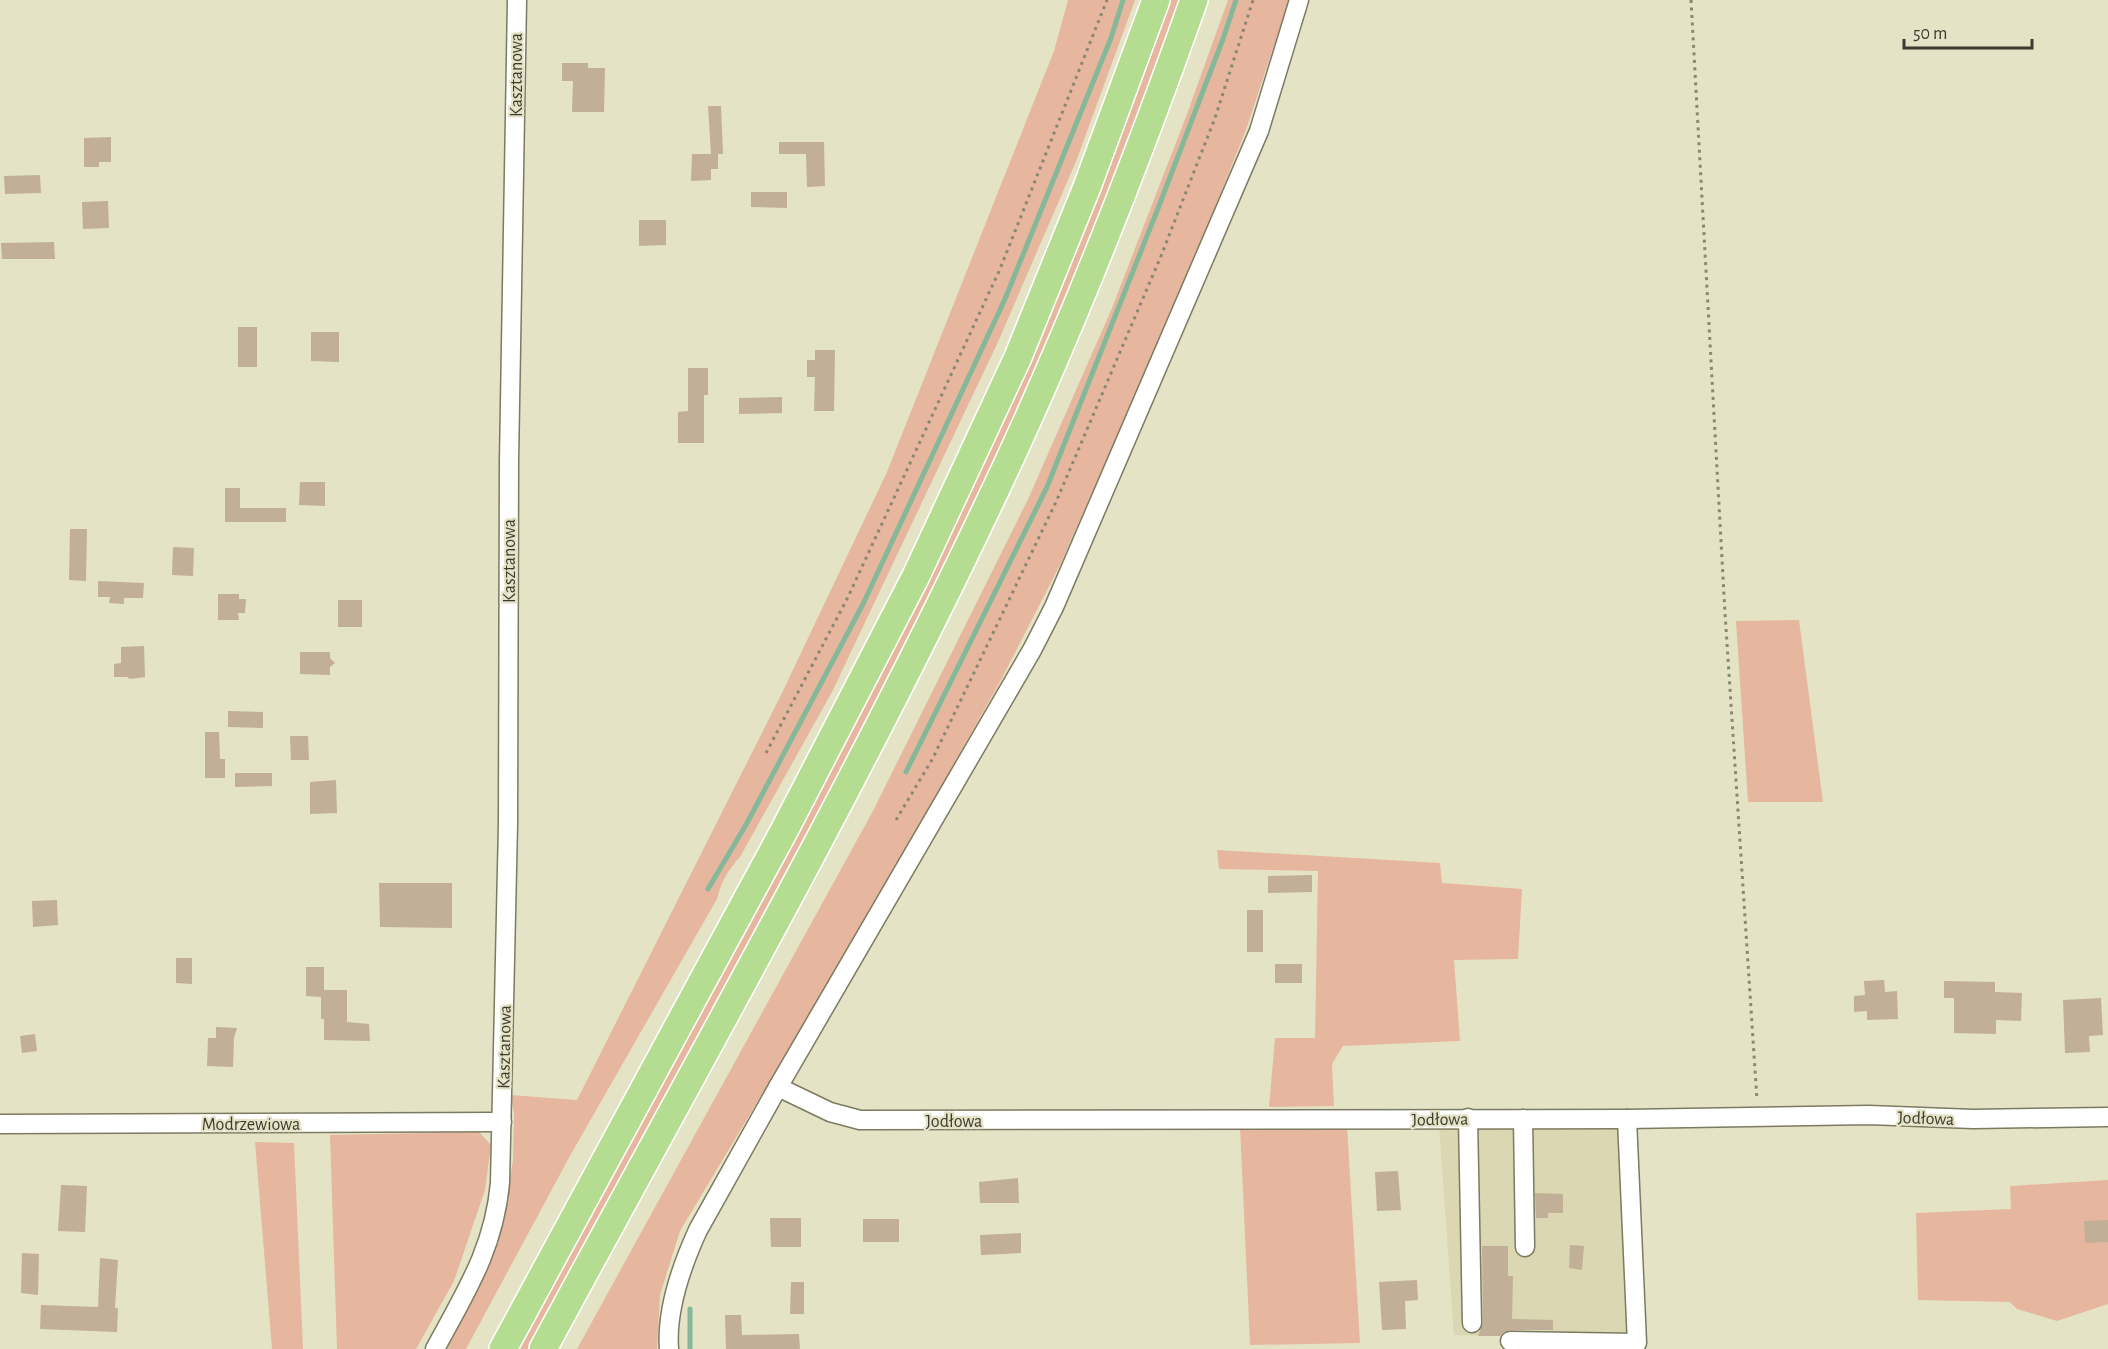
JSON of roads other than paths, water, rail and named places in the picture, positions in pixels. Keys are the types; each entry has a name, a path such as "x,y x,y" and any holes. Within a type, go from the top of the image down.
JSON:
{"highway":[{"path":"503,1349 780,840 930,546 1022,346 1105,139 1156,0"},
{"path":"546,1344 836,808 966,552 1056,356 1092,271 1194,0"}],"street":[{"name":"Kasztanowa","path":"435,1349 478,1268 494,1227 500,1184 508,824 509,461 517,0"},
{"path":"669,1349 675,1293 687,1254 698,1230 778,1087 1032,650 1054,606 1259,131 1299,0"},
{"name":"Jodłowa","path":"778,1087 830,1112 860,1120 1627,1119 1869,1115 1972,1119 2108,1117"},
{"path":"1468,1118 1472,1323"},
{"path":"1523,1119 1525,1247"},
{"path":"1510,1341 1547,1345 1637,1343 1627,1119"},
{"name":"Modrzewiowa","path":"0,1124 502,1122"}],"waterway":[{"path":"708,889 747,823 863,604 1005,299 1111,38 1123,0"},
{"path":"906,772 1047,487 1157,211 1236,0"},
{"path":"690,1309 690,1349"}]}
